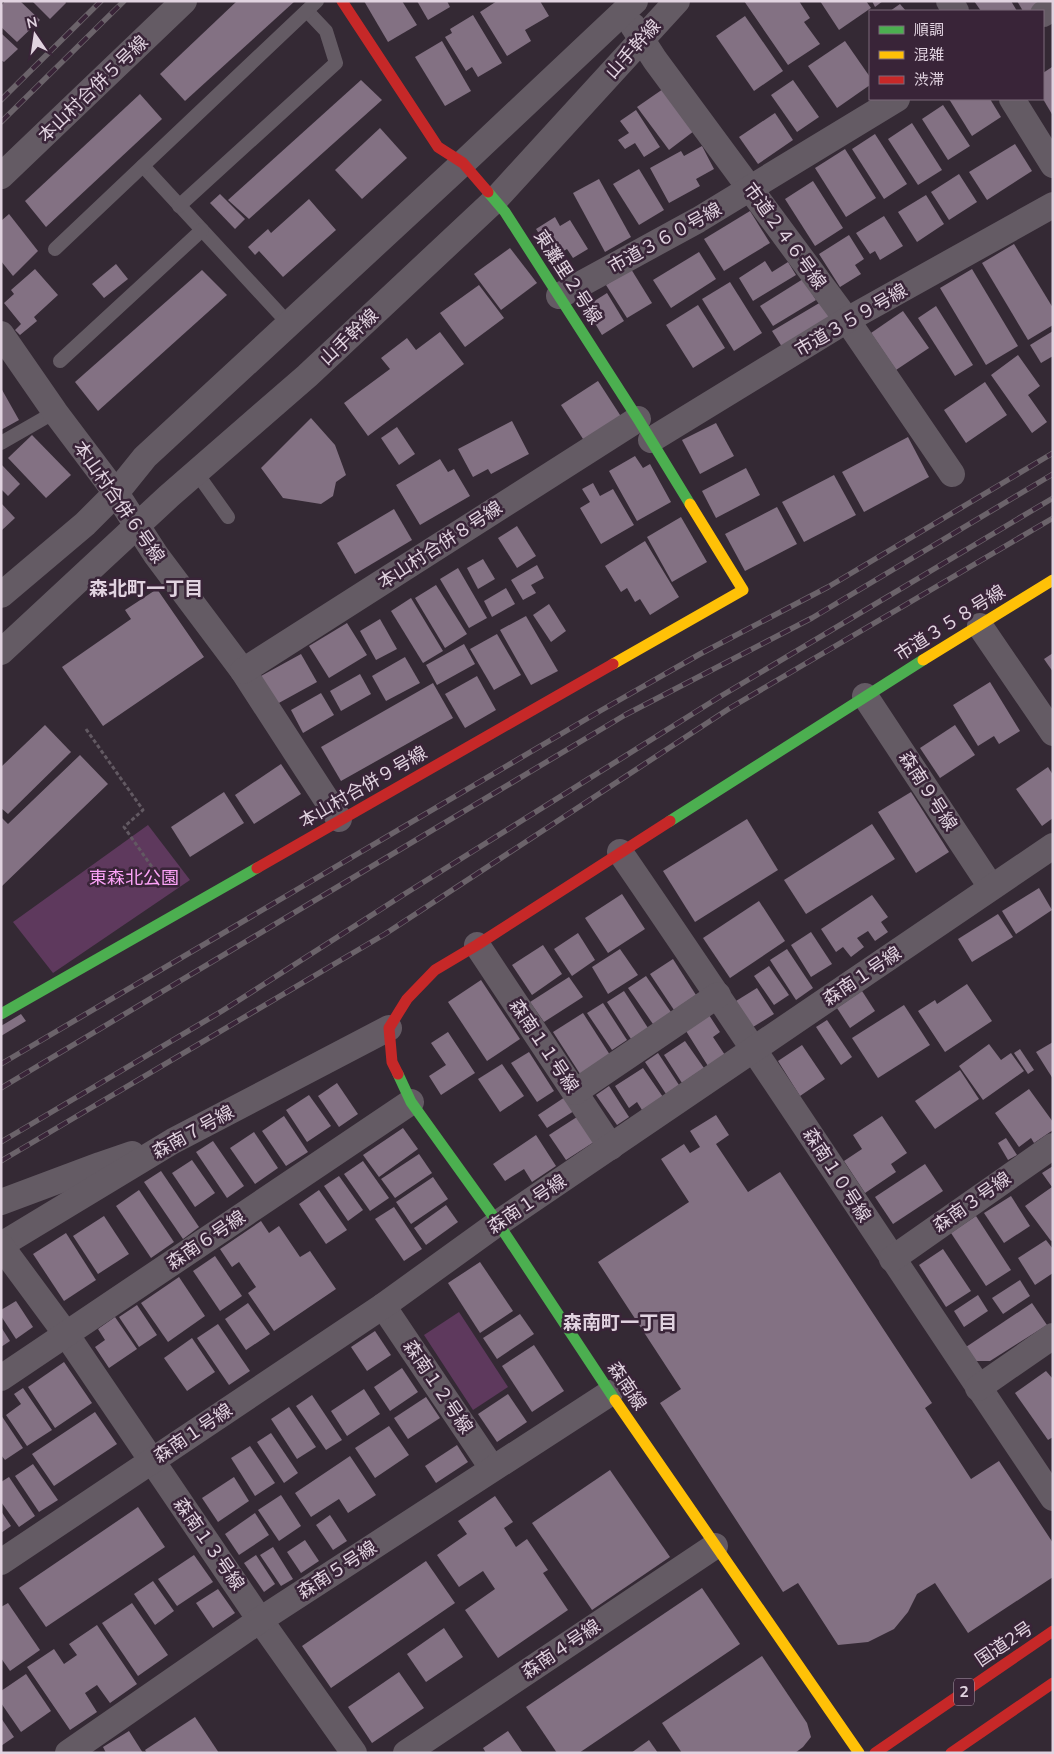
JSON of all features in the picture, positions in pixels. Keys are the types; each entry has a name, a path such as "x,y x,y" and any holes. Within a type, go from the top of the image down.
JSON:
{"main road":[{"name":"東灘里２号線","path":"342,1 438,147 463,163 505,212 645,429 742,590"},
{"name":"市道３５８号線","path":"389,1028 407,1000 435,970 865,696 1053,580"},
{"name":"本山村合併９号線","path":"1,1014 742,590"},
{"name":"森南線","path":"389,1028 392,1062 411,1102 498,1224 610,1393 859,1753"},
{"name":"国道2号","path":"875,1753 1053,1631"},
{"name":"2","path":"951,1753 1053,1684"}],"street":[{"name":"本山村合併５号線","path":"1,176 184,1"},
{"name":"山手幹線","path":"1,652 196,472 307,376 495,200 677,1"},
{"name":"山手幹線","path":"1,594 84,524 116,493 145,457 463,163 624,5"},
{"name":"市道２４６号線","path":"624,5 642,40 847,320 952,474"},
{"name":"市道３６０号線","path":"559,296 698,220 896,100"},
{"path":"1013,100 1053,164"},
{"name":"市道３５９号線","path":"645,429 847,320 1053,205"},
{"name":"本山村合併６号線","path":"1,334 55,412 116,493 156,556 243,672 339,819"},
{"name":"本山村合併８号線","path":"243,672 645,429"},
{"path":"980,626 1053,733"},
{"name":"森南９号線","path":"865,696 991,887"},
{"name":"森南１号線","path":"1,1562 383,1306 498,1224 1053,846"},
{"name":"森南１０号線","path":"620,852 718,995 892,1259 1053,1498"},
{"name":"森南１１号線","path":"477,945 611,1147"},
{"path":"575,1092 718,995"},
{"name":"森南７号線","path":"4,1249 173,1141 389,1028"},
{"name":"森南６号線","path":"1,1378 411,1102"},
{"path":"1,1202 100,1165 173,1141"},
{"name":"森南３号線","path":"892,1259 1053,1146"},
{"name":"森南１３号線","path":"4,1249 66,1334 260,1620 354,1753"},
{"name":"森南１２号線","path":"383,1306 492,1468"},
{"path":"978,1388 1053,1336"},
{"name":"森南５号線","path":"68,1753 260,1620 610,1393"},
{"name":"森南４号線","path":"406,1753 715,1546"}],"lane":[{"path":"55,248 312,6 326,30 336,63 179,206"},
{"path":"143,166 288,323"},
{"path":"60,360 202,230"},
{"path":"1,443 55,412"},
{"path":"196,472 228,518"}],"path":[{"path":"86,729 142,810 124,827 181,911"}],"green space":[{"name":"東森北公園","path":"148,825 190,880 53,973 13,922"},
{"path":"459,1312 508,1387 473,1410 424,1335"}],"building":[{"path":"5,1 20,1 40,20 17,42 1,27 1,6"},
{"path":"32,1 65,1 66,3 50,19"},
{"path":"237,1 295,1 185,101 160,74"},
{"path":"364,1 402,1 417,25 388,42"},
{"path":"417,1 447,1 450,7 428,20"},
{"path":"497,1 540,1 549,16 525,30 531,41 507,56 480,12"},
{"path":"744,1 799,1 810,18 804,22 820,44 788,65"},
{"path":"820,1 866,1 871,8 839,30"},
{"path":"872,1 883,1 875,7"},
{"path":"974,1 1011,1 1016,10 980,10"},
{"path":"1017,1 1047,1 1033,10 1022,10"},
{"path":"900,4 905,10 891,10"},
{"path":"473,15 502,63 478,77 472,67 466,71 445,37 452,33 450,29"},
{"path":"745,16 783,71 754,91 716,36"},
{"path":"1,33 18,49 4,62 1,60"},
{"path":"442,41 471,91 445,106 415,57"},
{"path":"845,41 869,76 869,86 837,108 808,66"},
{"path":"1052,67 1053,116 1044,100 1044,72"},
{"path":"361,80 382,100 249,219 228,200"},
{"path":"793,80 819,117 797,132 771,95"},
{"path":"663,89 694,131 669,150 637,107"},
{"path":"140,94 162,119 46,227 25,201"},
{"path":"950,100 991,100 1001,117 972,136"},
{"path":"943,105 970,146 948,160 922,119"},
{"path":"636,110 660,147 644,157 635,143 625,149 618,140 629,133 620,121"},
{"path":"775,113 793,140 758,164 739,137"},
{"path":"912,123 942,170 918,185 888,139"},
{"path":"380,128 407,158 362,199 335,170"},
{"path":"875,134 907,184 884,199 852,149"},
{"path":"1015,144 1032,171 987,200 969,172"},
{"path":"702,146 714,169 696,179 700,186 669,203 650,168 681,151 684,156"},
{"path":"845,149 876,198 846,217 815,168"},
{"path":"639,169 664,210 639,225 613,184"},
{"path":"959,174 977,202 949,220 931,192"},
{"path":"599,179 631,237 605,252 573,193"},
{"path":"813,181 843,228 815,246 785,199"},
{"path":"220,194 245,219 235,229 210,203"},
{"path":"926,195 944,224 917,242 898,212"},
{"path":"309,199 336,230 283,277 259,251 255,255 248,247 268,229 271,233"},
{"path":"750,211 770,243 724,271 704,239"},
{"path":"9,214 38,251 13,276 1,261 1,221"},
{"path":"884,216 903,246 880,260 875,251 870,254 856,233"},
{"path":"555,217 560,226 570,220 588,249 573,258 567,249 554,257 536,229"},
{"path":"849,235 864,259 855,265 861,274 840,287 819,254"},
{"path":"1014,244 1053,308 1053,325 1028,340 982,263"},
{"path":"510,248 537,283 501,310 474,274"},
{"path":"699,252 716,279 671,308 653,280"},
{"path":"765,261 772,272 788,262 796,275 753,301 739,278"},
{"path":"116,264 128,279 104,298 92,284"},
{"path":"35,269 58,295 34,317 37,321 20,335 15,330 21,324 4,303 14,294 11,290"},
{"path":"631,269 652,303 627,318 606,285"},
{"path":"972,269 1018,346 986,365 940,288"},
{"path":"202,270 227,295 98,411 75,382"},
{"path":"803,279 816,300 773,326 760,306"},
{"path":"730,282 762,333 734,351 702,299"},
{"path":"479,285 504,318 465,347 440,313"},
{"path":"607,293 624,321 602,335 585,307"},
{"path":"821,302 832,321 784,350 772,331"},
{"path":"698,305 725,348 693,368 666,325"},
{"path":"936,306 973,365 955,376 918,318"},
{"path":"903,311 929,348 896,370 871,333"},
{"path":"1053,331 1053,356 1041,363 1030,345"},
{"path":"440,332 464,364 368,436 344,403 390,369 381,358 407,338 416,350"},
{"path":"1018,355 1040,386 1028,395 1047,422 1032,433 991,375"},
{"path":"598,381 622,418 585,442 561,405"},
{"path":"985,382 1007,415 966,443 944,410"},
{"path":"1,388 19,420 1,430"},
{"path":"311,418 335,445 346,475 336,482 333,496 321,504 283,498 261,468"},
{"path":"512,421 529,454 491,474 488,469 473,477 458,449"},
{"path":"716,423 734,456 700,474 682,440"},
{"path":"397,427 415,454 399,465 381,438"},
{"path":"32,435 71,475 46,498 8,458"},
{"path":"908,437 929,477 864,512 842,472"},
{"path":"635,456 643,468 650,464 671,502 637,521 609,471"},
{"path":"440,459 448,472 454,469 470,496 420,525 396,485"},
{"path":"1,464 20,484 8,496 1,489"},
{"path":"746,468 760,495 716,518 702,491"},
{"path":"834,475 856,515 804,542 782,502"},
{"path":"593,483 600,496 613,489 634,525 601,544 580,508 590,502 582,489"},
{"path":"1,503 15,518 1,531"},
{"path":"777,507 797,544 745,571 725,534"},
{"path":"394,509 412,540 355,574 337,543"},
{"path":"681,517 707,562 672,582 647,537"},
{"path":"517,526 536,556 517,568 498,538"},
{"path":"645,541 679,597 650,615 640,599 635,602 627,588 621,592 605,566"},
{"path":"483,559 495,579 478,589 467,568"},
{"path":"537,565 544,578 531,585 536,593 523,600 511,580"},
{"path":"458,568 487,618 469,628 440,579"},
{"path":"436,585 467,634 445,648 415,598"},
{"path":"506,588 515,604 492,617 484,601"},
{"path":"157,589 204,657 103,726 62,667 131,619 125,610"},
{"path":"411,598 443,651 423,663 391,611"},
{"path":"549,604 566,631 551,642 533,615"},
{"path":"526,616 558,671 531,685 500,630"},
{"path":"380,619 397,649 376,660 360,631"},
{"path":"347,623 367,655 329,678 309,646"},
{"path":"497,634 521,675 494,690 470,649"},
{"path":"464,644 475,664 437,685 426,665"},
{"path":"1053,653 1053,672 1044,659"},
{"path":"301,654 317,682 277,704 261,676"},
{"path":"405,657 420,683 386,701 372,676"},
{"path":"360,674 371,694 341,711 330,691"},
{"path":"477,676 496,710 465,728 445,694"},
{"path":"990,682 1020,731 999,744 994,736 978,746 953,705"},
{"path":"433,683 453,718 341,781 321,747"},
{"path":"321,693 334,715 303,733 291,710"},
{"path":"45,725 71,752 8,814 1,808 1,767"},
{"path":"955,725 975,755 940,778 920,748"},
{"path":"80,755 108,784 1,887 1,817 8,824"},
{"path":"281,764 301,794 254,824 235,795"},
{"path":"1048,767 1053,775 1053,818 1042,826 1016,789"},
{"path":"224,792 244,823 190,857 171,827"},
{"path":"911,792 949,852 916,873 878,812"},
{"path":"747,819 778,870 695,922 663,871"},
{"path":"872,824 895,859 806,914 784,880"},
{"path":"1039,888 1052,910 1016,934 1002,911"},
{"path":"622,894 645,929 608,953 585,918"},
{"path":"872,895 888,917 881,922 888,932 875,941 868,931 857,938 864,947 851,957 843,947 836,952 821,929"},
{"path":"759,901 785,941 730,978 703,938"},
{"path":"998,914 1013,937 972,962 958,939"},
{"path":"811,932 832,964 811,977 791,945"},
{"path":"578,933 595,960 572,976 554,949"},
{"path":"543,945 562,974 532,995 512,965"},
{"path":"620,949 638,975 608,994 592,967"},
{"path":"787,949 813,988 796,1000 770,960"},
{"path":"673,959 696,995 674,1010 650,974"},
{"path":"769,966 789,995 774,1005 754,976"},
{"path":"646,976 673,1015 655,1027 628,988"},
{"path":"569,977 583,997 544,1022 530,1002"},
{"path":"481,980 520,1039 487,1061 448,1002"},
{"path":"967,984 992,1021 945,1052 918,1011 935,1000 937,1004"},
{"path":"757,988 774,1014 753,1027 736,1001"},
{"path":"624,991 648,1028 631,1039 607,1002"},
{"path":"862,991 875,1011 850,1028 837,1008"},
{"path":"603,1003 627,1040 612,1050 587,1013"},
{"path":"904,1005 930,1045 878,1078 852,1038"},
{"path":"583,1013 612,1058 582,1077 553,1032"},
{"path":"21,1014 26,1021 1,1036 1,1026"},
{"path":"709,1015 720,1032 713,1037 725,1055 708,1066 686,1031"},
{"path":"827,1020 852,1057 841,1065 816,1027"},
{"path":"448,1032 475,1073 441,1095 429,1076 446,1065 431,1043"},
{"path":"685,1041 704,1068 682,1083 664,1055"},
{"path":"1053,1042 1053,1079 1036,1052"},
{"path":"989,1044 1001,1060 1011,1053 1024,1071 983,1100 959,1066"},
{"path":"802,1045 825,1079 800,1096 778,1061"},
{"path":"1020,1049 1034,1070 1028,1074 1014,1053"},
{"path":"529,1052 554,1091 537,1102 511,1063"},
{"path":"658,1053 679,1085 666,1094 645,1062"},
{"path":"502,1064 524,1096 500,1112 478,1079"},
{"path":"643,1068 663,1097 642,1110 637,1102 629,1108 615,1086"},
{"path":"960,1070 979,1099 935,1129 915,1101"},
{"path":"337,1083 358,1114 339,1127 318,1096"},
{"path":"609,1086 629,1117 617,1125 596,1095"},
{"path":"1029,1089 1053,1122 1053,1130 1034,1143 1031,1138 1019,1147 995,1113"},
{"path":"309,1095 331,1126 307,1142 286,1110"},
{"path":"565,1097 574,1111 547,1128 538,1115"},
{"path":"580,1115 597,1140 566,1160 549,1135"},
{"path":"716,1115 729,1135 716,1144 748,1192 780,1172 932,1403 925,1408 971,1479 999,1461 1053,1543 1053,1577 968,1633 935,1583 917,1594 908,1612 894,1629 868,1642 838,1645 798,1583 783,1592 660,1403 681,1389 598,1262 689,1202 661,1159 684,1144 690,1153 700,1147 690,1131"},
{"path":"284,1116 308,1152 286,1166 262,1131"},
{"path":"882,1116 907,1153 891,1164 896,1172 865,1193 844,1161 862,1149 853,1135"},
{"path":"403,1128 418,1149 379,1177 363,1155"},
{"path":"254,1132 278,1168 255,1184 230,1148"},
{"path":"536,1135 556,1166 532,1182 524,1169 505,1181 493,1164"},
{"path":"1006,1138 1017,1155 1008,1160 998,1143"},
{"path":"213,1141 244,1186 227,1198 196,1152"},
{"path":"419,1154 432,1173 395,1198 381,1179"},
{"path":"192,1160 215,1193 195,1207 172,1173"},
{"path":"363,1161 389,1198 370,1211 344,1174"},
{"path":"925,1164 943,1191 893,1224 875,1197"},
{"path":"1053,1166 1053,1240 1051,1241 1025,1206 1052,1187 1042,1173"},
{"path":"161,1171 199,1227 183,1239 144,1182"},
{"path":"339,1176 363,1210 348,1221 324,1186"},
{"path":"433,1177 448,1199 411,1224 396,1202"},
{"path":"139,1190 174,1242 151,1258 116,1206"},
{"path":"319,1190 347,1230 326,1244 299,1204"},
{"path":"1011,1196 1030,1226 1004,1243 984,1213"},
{"path":"446,1205 458,1222 426,1245 414,1228"},
{"path":"394,1207 422,1249 404,1261 375,1219"},
{"path":"104,1216 129,1254 98,1274 73,1236"},
{"path":"976,1216 1011,1270 986,1286 951,1233"},
{"path":"261,1221 269,1233 279,1226 300,1257 310,1251 336,1289 274,1331 248,1293 256,1287 239,1262 232,1267 220,1249"},
{"path":"66,1233 96,1280 64,1301 33,1254"},
{"path":"1046,1240 1053,1249 1053,1273 1035,1285 1018,1258"},
{"path":"943,1249 971,1291 946,1307 919,1265"},
{"path":"215,1256 242,1296 220,1311 193,1271"},
{"path":"480,1262 513,1311 480,1333 448,1283"},
{"path":"179,1277 205,1316 168,1342 141,1303"},
{"path":"1020,1280 1030,1296 1003,1314 992,1298"},
{"path":"978,1295 988,1311 964,1327 954,1311"},
{"path":"16,1301 33,1327 16,1339 1,1316 1,1310"},
{"path":"248,1303 270,1334 246,1350 225,1319"},
{"path":"1032,1303 1047,1325 990,1361 976,1361 966,1347"},
{"path":"137,1305 157,1335 139,1347 119,1317"},
{"path":"520,1314 534,1334 497,1359 483,1338"},
{"path":"115,1317 137,1349 109,1368 95,1347 105,1340 98,1329"},
{"path":"218,1324 250,1371 229,1385 197,1338"},
{"path":"1,1327 10,1341 1,1347"},
{"path":"375,1331 391,1355 367,1371 351,1347"},
{"path":"192,1338 215,1372 187,1391 164,1358"},
{"path":"534,1345 564,1391 532,1412 502,1366"},
{"path":"64,1362 92,1403 55,1428 28,1387"},
{"path":"402,1368 418,1392 390,1411 374,1387"},
{"path":"1046,1371 1053,1379 1053,1437 1048,1440 1015,1393"},
{"path":"23,1388 52,1430 27,1446 6,1415 21,1404 14,1394"},
{"path":"364,1389 380,1414 347,1436 331,1411"},
{"path":"508,1394 527,1422 497,1442 478,1414"},
{"path":"312,1395 342,1440 326,1450 296,1406"},
{"path":"426,1397 440,1418 408,1439 394,1418"},
{"path":"289,1407 316,1447 297,1459 271,1419"},
{"path":"95,1412 117,1444 54,1486 32,1454"},
{"path":"1,1415 23,1448 5,1460 1,1455"},
{"path":"389,1426 409,1455 375,1478 355,1448"},
{"path":"271,1433 298,1473 284,1483 257,1442"},
{"path":"457,1445 468,1462 436,1483 425,1466"},
{"path":"250,1446 275,1483 255,1496 231,1458"},
{"path":"350,1456 376,1495 348,1513 339,1499 311,1517 295,1493"},
{"path":"33,1464 58,1500 39,1512 15,1476"},
{"path":"610,1470 670,1557 592,1610 532,1523"},
{"path":"9,1477 35,1516 19,1527 1,1502 1,1482"},
{"path":"234,1477 249,1501 218,1522 202,1498"},
{"path":"281,1495 301,1526 279,1541 258,1510"},
{"path":"495,1496 513,1522 504,1528 516,1547 527,1539 548,1570 543,1573 568,1610 498,1658 465,1610 495,1589 483,1571 459,1587 437,1555 467,1534 458,1521"},
{"path":"138,1507 165,1547 46,1627 19,1588"},
{"path":"1,1511 11,1526 1,1533"},
{"path":"255,1513 269,1535 239,1555 225,1534"},
{"path":"330,1515 347,1541 333,1550 316,1525"},
{"path":"305,1540 319,1561 301,1573 287,1552"},
{"path":"273,1547 293,1579 281,1586 260,1555"},
{"path":"194,1555 213,1582 177,1606 158,1579"},
{"path":"256,1555 275,1584 264,1592 244,1563"},
{"path":"426,1561 455,1603 331,1688 302,1646"},
{"path":"153,1581 174,1611 155,1625 134,1594"},
{"path":"702,1588 740,1644 579,1753 557,1753 526,1707"},
{"path":"218,1589 235,1613 213,1628 196,1603"},
{"path":"8,1603 40,1650 10,1671 1,1658 1,1607"},
{"path":"132,1603 168,1655 138,1676 102,1623"},
{"path":"97,1625 137,1684 110,1703 97,1685 85,1693 97,1712 70,1730 27,1667 54,1649 64,1664 77,1655 69,1644"},
{"path":"444,1628 463,1657 426,1682 407,1654"},
{"path":"762,1656 807,1723 811,1737 803,1747 795,1753 682,1753 662,1723"},
{"path":"399,1672 424,1708 372,1743 348,1707"},
{"path":"26,1674 51,1711 21,1732 1,1703 1,1691"},
{"path":"195,1717 219,1753 147,1753 145,1750"},
{"path":"1,1718 14,1737 1,1746"},
{"path":"129,1731 143,1753 106,1753 103,1747"},
{"path":"508,1731 523,1753 486,1753 483,1748"},
{"path":"649,1740 658,1753 631,1753"}],"railway":[{"path":"1,100 101,1"},
{"path":"1,122 124,1"},
{"path":"1,1064 600,711 700,654 828,587 1053,453"},
{"path":"1,1088 625,715 812,618 1053,474"},
{"path":"1,1142 222,1011 721,696 1053,498"},
{"path":"1,1161 385,934 730,708 1053,518"}],"traffic: fast":[{"path":"488,192 505,212 638,419 690,504"},
{"path":"670,821 923,660"},
{"path":"1,1014 257,868"},
{"path":"398,1074 411,1102 498,1223 615,1400"}],"traffic: slow":[{"path":"613,664 743,590 690,504"},
{"path":"923,660 1053,580"},
{"path":"615,1400 859,1753"}],"traffic: jam":[{"path":"342,1 438,147 463,163 488,192"},
{"path":"257,868 613,664"},
{"path":"398,1074 392,1062 389,1028 407,999 435,970 670,821"},
{"path":"875,1753 1053,1631"},
{"path":"951,1753 1053,1683"}],"district":[{"name":"森北町一丁目","path":"146,589"},
{"name":"森南町一丁目","path":"620,1323"}]}
